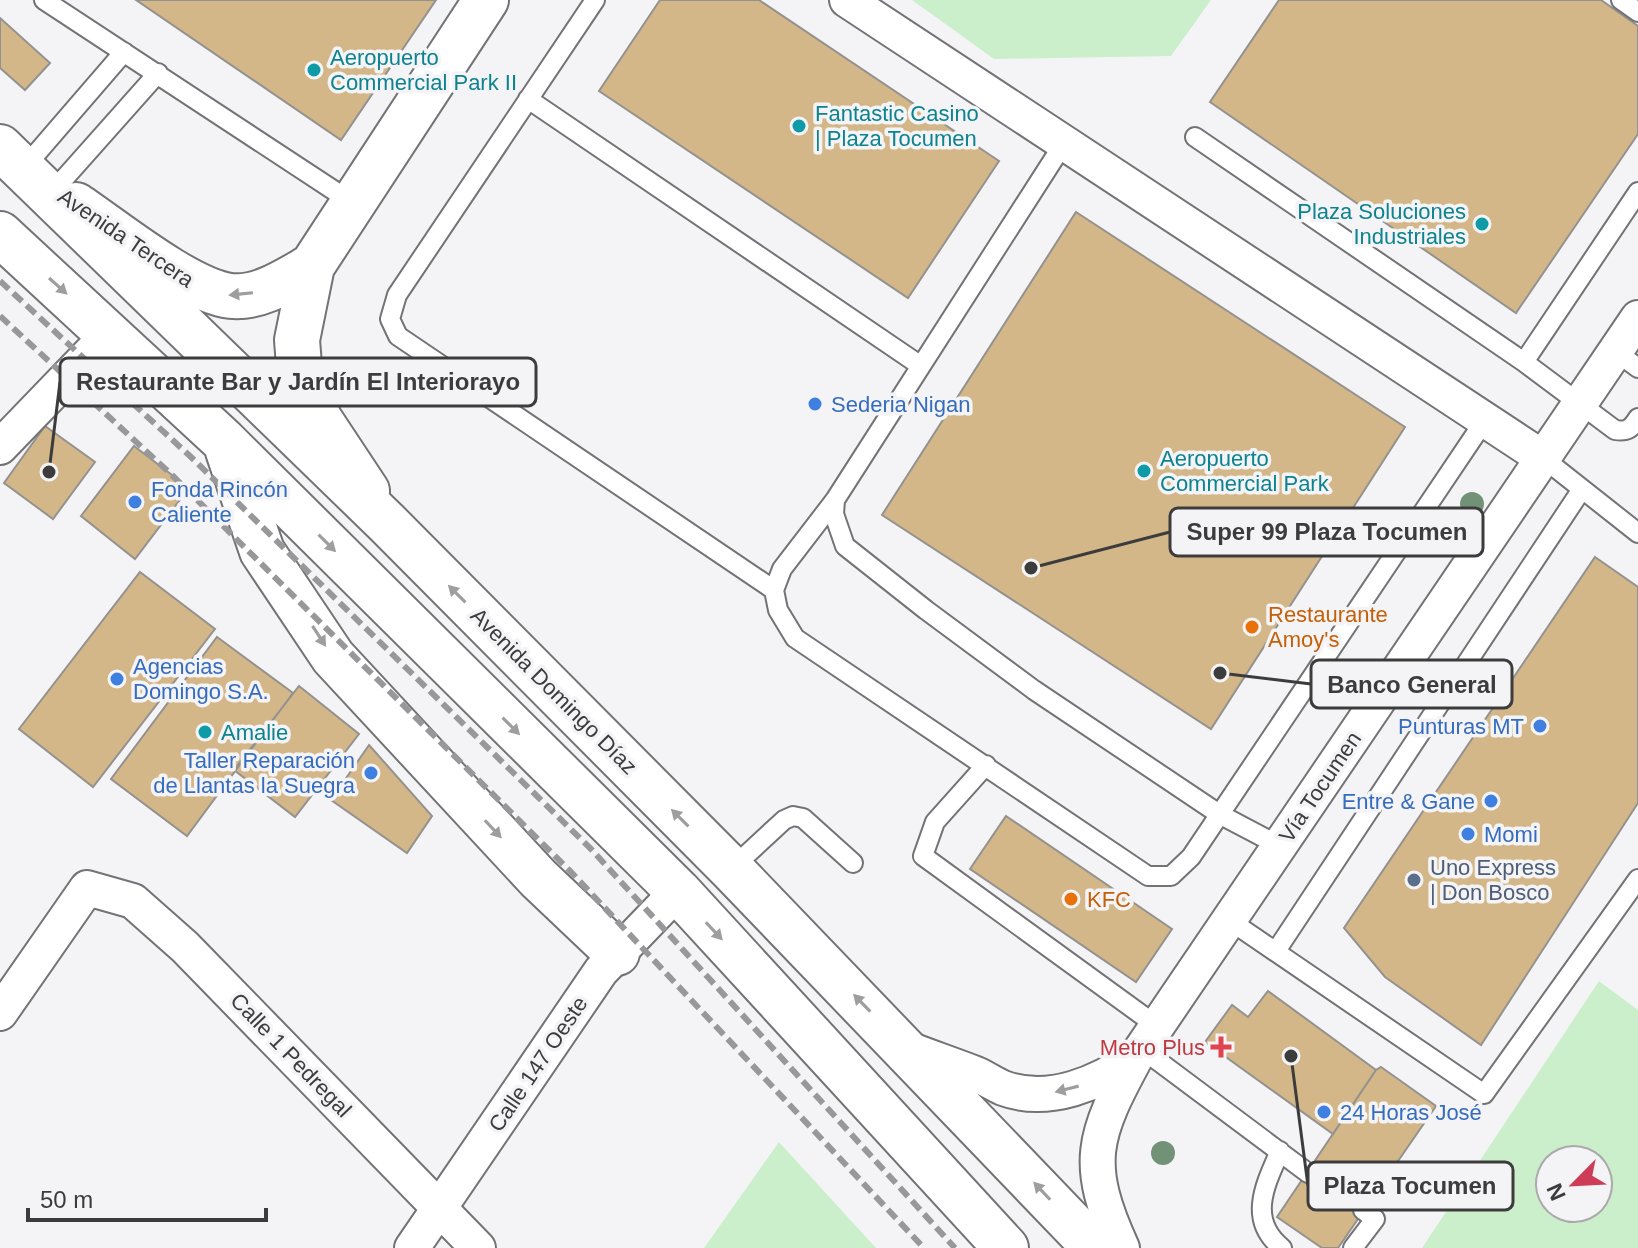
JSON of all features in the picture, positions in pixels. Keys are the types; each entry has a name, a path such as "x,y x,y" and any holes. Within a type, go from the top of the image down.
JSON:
{"main road":[{"name":"Avenida Tercera","path":"387,523 320,420 300,378 297,340 312,266 486,0"},
{"name":"Avenida Tercera","path":"27,170 197,287 234,297 269,289 312,266"},
{"name":"Avenida Domingo Díaz","path":"27,170 387,523 731,869 1095,1248"},
{"path":"0,234 224,441 678,891 1006,1248"},
{"path":"224,441 262,551 333,657 538,878 617,953"}],"street":[{"path":"847,0 1543,458"},
{"name":"Vía Tocumen","path":"1122,1248 1105,1211 1097,1158 1102,1124 1145,1044 1579,405 1627,360 1638,318"},
{"path":"0,447 110,333"},
{"name":"Calle 1 Pedregal","path":"0,1013 87,888 133,901 185,947 478,1248"},
{"name":"Calle 147 Oeste","path":"412,1248 601,971 678,891"},
{"path":"905,1047 1006,1089 1039,1094 1063,1092 1109,1076 1145,1044"}],"lane":[{"path":"44,0 353,203"},
{"path":"595,0 397,295 390,319 398,336 774,590"},
{"path":"1621,0 1638,12"},
{"path":"27,170 124,52"},
{"path":"27,170 158,73"},
{"path":"528,99 921,366"},
{"path":"1195,137 1524,362 1615,430 1624,432 1638,418"},
{"path":"1064,143 835,500 782,569 774,590 778,610 795,638 1148,876 1171,876 1191,857 1485,420"},
{"path":"1524,362 1638,192"},
{"path":"1543,458 1638,533"},
{"path":"1276,951 1582,489"},
{"path":"835,500 834,514 845,546 1034,690 1219,814 1280,846"},
{"path":"986,765 935,822 923,856 1145,1044 1308,1173"},
{"path":"731,869 784,820 793,816 803,818 853,863"},
{"path":"1229,920 1484,1094 1638,879"},
{"path":"1280,1151 1263,1190 1262,1216 1270,1239 1282,1248"},
{"path":"1353,1248 1375,1219 1363,1210"}],"green space":[{"path":"912,0 1211,0 1171,56 994,59"},
{"path":"1599,981 1638,1010 1638,1248 1422,1248"},
{"path":"779,1142 876,1248 704,1248"}],"building":[{"name":"Aeropuerto Commercial Park II","path":"136,0 436,0 341,140"},
{"name":"Fantastic Casino | Plaza Tocumen","path":"660,0 759,0 999,161 908,298 599,91"},
{"name":"Plaza Soluciones Industriales","path":"1279,0 1601,0 1638,26 1638,134 1516,313 1210,102"},
{"path":"0,18 50,63 25,90 0,68"},
{"name":"Aeropuerto Commercial Park","path":"1076,212 1405,427 1211,729 882,515"},
{"path":"45,426 95,462 53,519 4,483"},
{"name":"Fonda Rincón Caliente","path":"134,446 189,488 135,559 81,516"},
{"path":"1595,557 1638,587 1638,803 1481,1045 1385,977 1344,928"},
{"name":"Agencias Domingo S.A.","path":"140,572 215,629 93,787 19,729"},
{"name":"Amalie","path":"217,637 293,693 187,836 111,779"},
{"path":"299,686 359,734 295,817 234,770"},
{"name":"Taller Reparación de Llantas la Suegra","path":"369,745 432,816 407,853 331,800"},
{"name":"KFC","path":"1006,816 1172,929 1136,982 970,869"},
{"path":"1268,991 1376,1070 1333,1134 1205,1042 1232,1005 1248,1017"},
{"path":"1381,1067 1436,1106 1338,1248 1322,1248 1277,1217"}],"railway":[{"path":"0,281 191,457 591,849 955,1248"},
{"path":"0,316 173,476 571,872 924,1248"}],"place":[{"name":"Aeropuerto Commercial Park II","path":"314,70"},
{"name":"Fantastic Casino | Plaza Tocumen","path":"799,126"},
{"name":"Plaza Soluciones Industriales","path":"1482,224"},
{"name":"Sederia Nigan","path":"815,404"},
{"name":"Aeropuerto Commercial Park","path":"1144,471"},
{"name":"Restaurante Bar y Jardín El Interiorayo","path":"49,472"},
{"name":"Fonda Rincón Caliente","path":"135,502"},
{"name":"Super 99 Plaza Tocumen","path":"1031,568"},
{"name":"Restaurante Amoy's","path":"1252,627"},
{"name":"Banco General","path":"1220,673"},
{"name":"Agencias Domingo S.A.","path":"117,679"},
{"name":"Punturas MT","path":"1540,726"},
{"name":"Amalie","path":"205,732"},
{"name":"Taller Reparación de Llantas la Suegra","path":"371,773"},
{"name":"Entre & Gane","path":"1491,801"},
{"name":"Momi","path":"1468,834"},
{"name":"Uno Express | Don Bosco","path":"1414,880"},
{"name":"KFC","path":"1071,899"},
{"name":"Metro Plus","path":"1221,1047"},
{"name":"Plaza Tocumen","path":"1291,1056"},
{"name":"24 Horas José","path":"1324,1112"}]}
